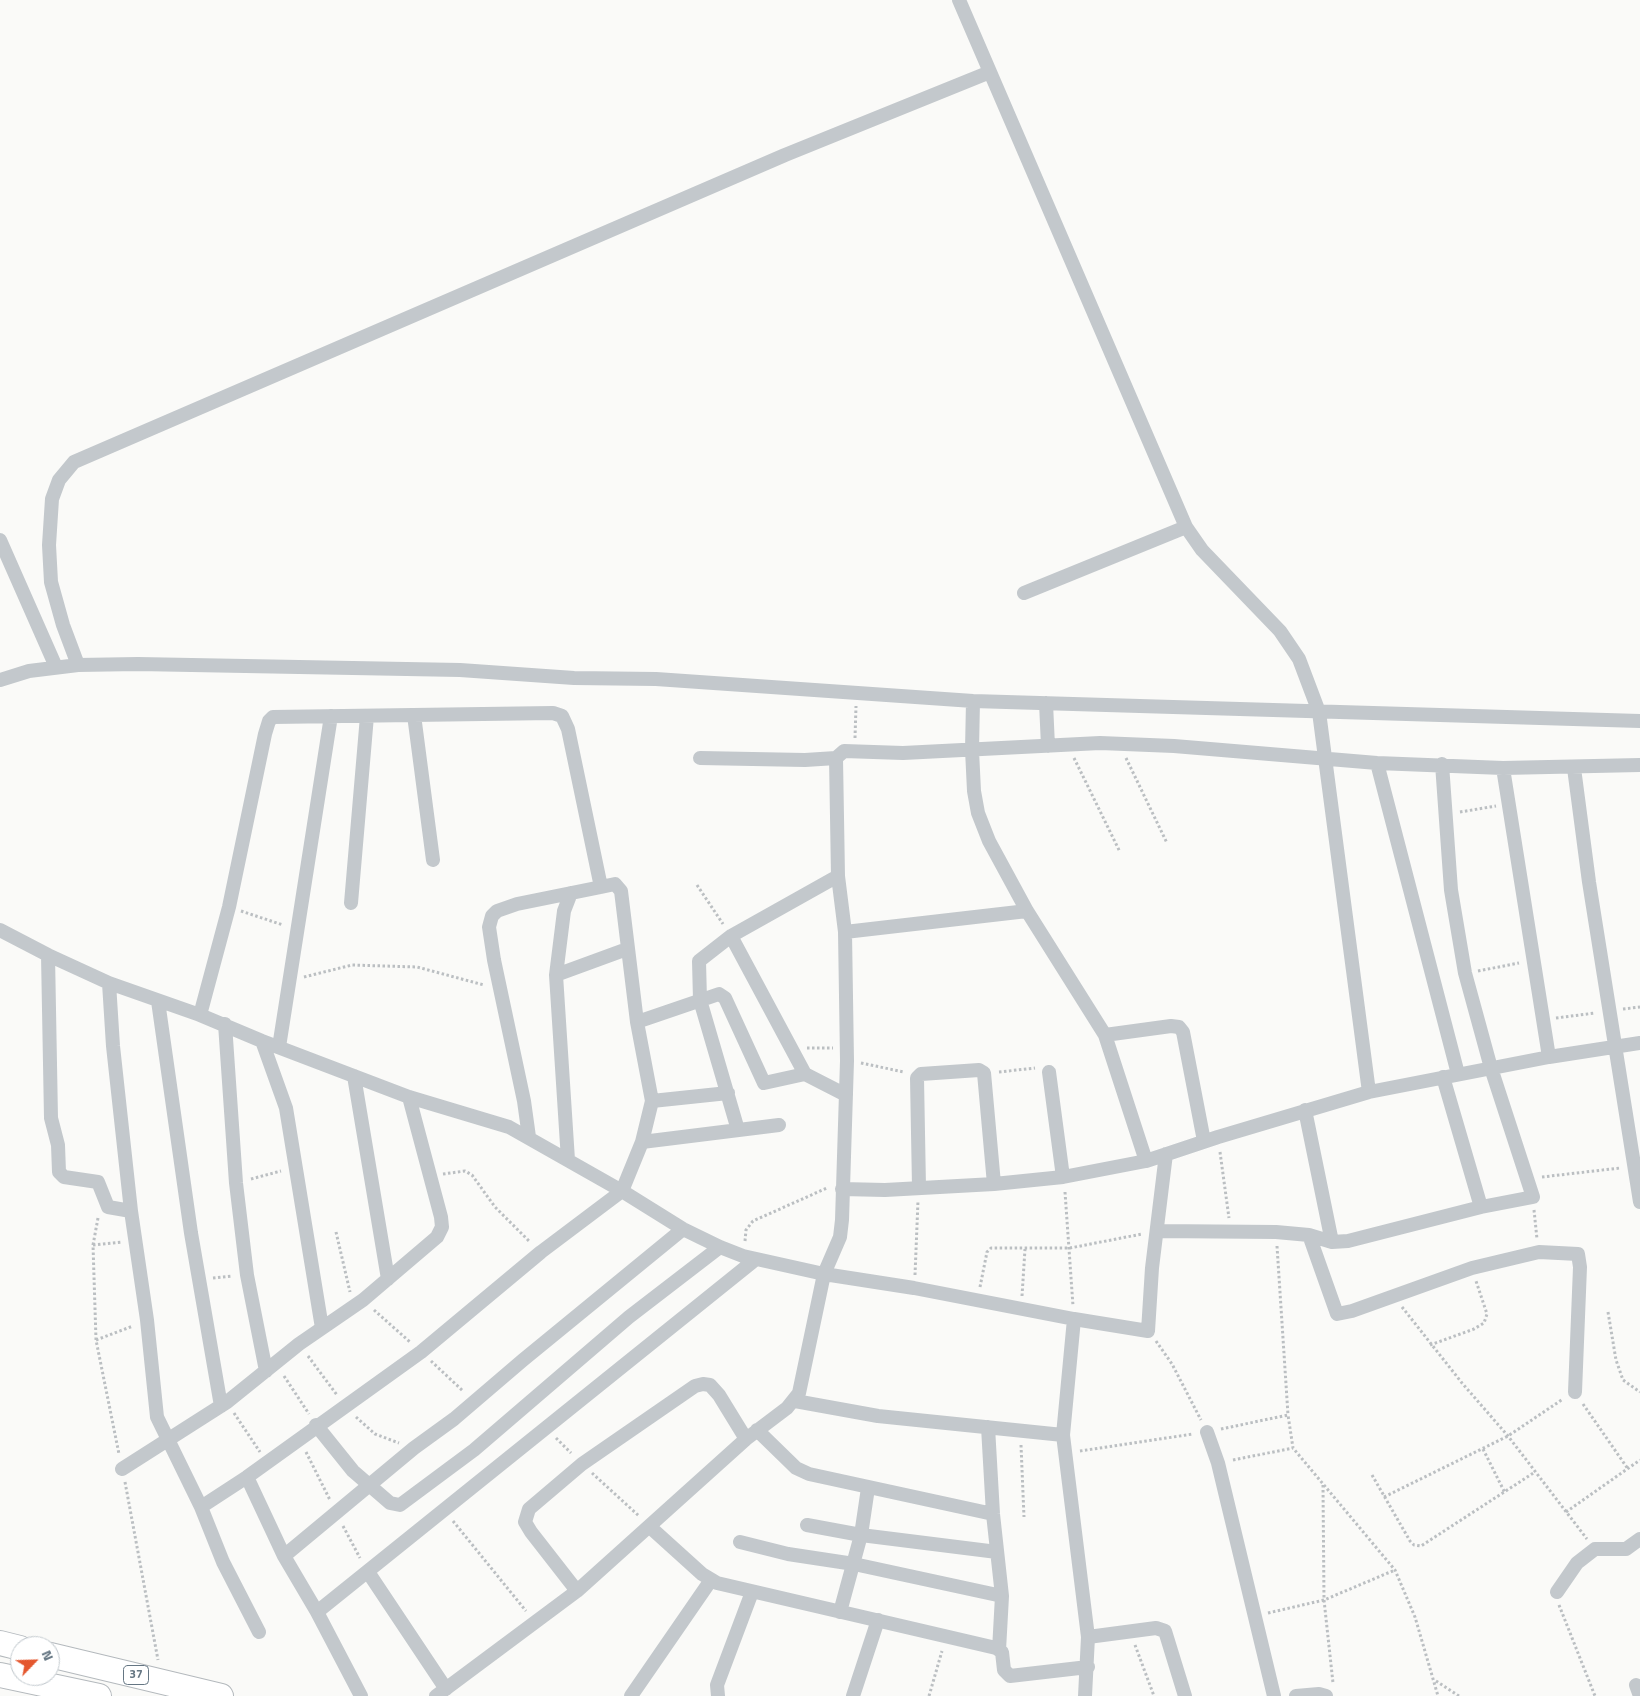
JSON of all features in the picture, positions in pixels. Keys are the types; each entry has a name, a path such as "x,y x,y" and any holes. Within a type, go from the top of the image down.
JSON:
{"highway":[{"name":"37","path":"60,1657 221,1696"},
{"path":"0,1674 99,1696"}],"street":[{"path":"959,0 1186,527 1202,550 1280,632 1299,659 1319,712 1369,1092"},
{"path":"78,665 63,625 51,582 48,545 52,499 59,480 74,462 786,155 990,72"},
{"path":"1024,593 1186,527"},
{"path":"0,540 56,667"},
{"path":"0,680 30,671 78,665 138,664 460,670 574,678 656,679 857,691 973,701 1640,721"},
{"path":"973,701 972,750 974,790 978,813 989,841 1027,911 1105,1035 1146,1161"},
{"path":"1046,703 1048,746"},
{"path":"200,1015 229,907 269,721 276,716 559,714 568,729 601,887"},
{"path":"414,715 433,860"},
{"path":"279,1047 296,929 331,716"},
{"path":"351,903 367,716"},
{"path":"700,758 805,760 836,758 844,751 903,753 1067,744 1119,744 1174,746 1377,763 1442,764 1503,768 1574,768 1640,765"},
{"path":"368,1572 441,1693 577,1591 746,1439 795,1401 803,1380 824,1274 840,1237 847,1054 846,932 838,876 836,758"},
{"path":"1377,763 1458,1074"},
{"path":"1157,1231 1276,1232 1309,1235 1332,1242 1348,1241 1480,1207 1532,1197 1491,1068 1466,973 1452,890 1442,764"},
{"path":"1503,768 1549,1057"},
{"path":"1574,768 1589,882 1640,1202"},
{"path":"738,1130 700,1000 699,961 732,936 838,876"},
{"path":"201,1507 247,1477 316,1425 421,1352 541,1252 622,1191 642,1142 652,1101 637,1022 621,890 615,884 516,904 497,910 492,916 489,927 524,1101 529,1137"},
{"path":"568,1160 556,975 564,912 571,893"},
{"path":"846,932 1027,911"},
{"path":"0,930 109,983 225,1024 262,1041 409,1097 492,1121 529,1137 683,1229 720,1247 750,1258 824,1274 914,1288 1074,1319 1148,1331 1166,1154"},
{"path":"732,936 805,1074 846,1095"},
{"path":"556,975 627,949"},
{"path":"48,955 51,1118 58,1145 59,1172 64,1177 98,1182 108,1208 131,1211"},
{"path":"109,983 113,1046 134,1240 147,1320 157,1417 201,1507 223,1562 259,1632"},
{"path":"637,1022 719,994 725,998 764,1083 805,1074"},
{"path":"158,1001 191,1233 224,1404"},
{"path":"225,1024 236,1183 247,1275 271,1367"},
{"path":"1105,1035 1171,1026 1179,1027 1184,1032 1204,1142"},
{"path":"262,1041 284,1101 322,1328"},
{"path":"842,1186 919,1187 994,1184 1063,1177 1146,1161 1305,1110 1369,1092 1549,1057 1640,1043"},
{"path":"919,1187 916,1081 919,1076 978,1070 984,1073 994,1184"},
{"path":"1049,1072 1063,1177"},
{"path":"354,1076 388,1278"},
{"path":"1443,1077 1480,1207"},
{"path":"652,1101 728,1093"},
{"path":"122,1469 224,1404 299,1344 358,1303 437,1237 442,1227 442,1217 409,1097"},
{"path":"1305,1110 1332,1242"},
{"path":"642,1142 779,1125"},
{"path":"284,1556 414,1448 475,1402 523,1360 683,1229"},
{"path":"1309,1235 1337,1314 1352,1311 1472,1268 1539,1252 1572,1252 1580,1257 1575,1392"},
{"path":"316,1425 353,1471 390,1503 394,1505 404,1502 474,1450 630,1317 720,1247"},
{"path":"317,1612 443,1509 548,1429 750,1258"},
{"path":"1074,1319 1063,1435 1088,1637 1088,1667 1085,1696"},
{"path":"577,1591 525,1522 529,1509 582,1464 695,1386 710,1385 720,1395 746,1439"},
{"path":"795,1401 878,1416 1063,1435"},
{"path":"988,1427 993,1514 1002,1596 999,1650 1002,1654 1004,1670 1010,1676 1088,1667"},
{"path":"757,1430 796,1468 809,1474 993,1514"},
{"path":"1207,1432 1218,1464 1274,1696"},
{"path":"247,1477 284,1556 317,1612 361,1696"},
{"path":"840,1612 861,1535 868,1488"},
{"path":"807,1525 861,1535 997,1552"},
{"path":"650,1527 711,1580 752,1592 878,1620 999,1650"},
{"path":"1557,1592 1577,1563 1595,1549 1626,1549 1640,1539"},
{"path":"740,1542 788,1554 854,1564 1002,1596"},
{"path":"631,1696 711,1580"},
{"path":"718,1696 717,1685 752,1592"},
{"path":"853,1696 878,1620"},
{"path":"1088,1637 1130,1630 1156,1628 1165,1631 1185,1696"},
{"path":"1296,1696 1330,1691"}],"path":[{"path":"855,751 857,691"},
{"path":"1067,744 1120,852"},
{"path":"1119,744 1167,843"},
{"path":"1447,814 1508,804"},
{"path":"697,885 732,936"},
{"path":"229,907 296,929"},
{"path":"1466,973 1534,960"},
{"path":"289,981 352,965 417,967 500,988"},
{"path":"1543,1020 1610,1011"},
{"path":"791,1048 847,1054 919,1076"},
{"path":"984,1073 1042,1067 1049,1072"},
{"path":"1218,1137 1230,1231"},
{"path":"1526,1178 1570,1175 1634,1166"},
{"path":"236,1183 296,1167"},
{"path":"430,1176 469,1172 502,1215 541,1252"},
{"path":"1063,1177 1074,1319"},
{"path":"750,1258 746,1230 753,1221 842,1186"},
{"path":"914,1288 919,1187"},
{"path":"1532,1197 1539,1252"},
{"path":"977,1300 987,1252 994,1247 1025,1249 1070,1248 1157,1231"},
{"path":"336,1232 358,1303 421,1352 475,1402"},
{"path":"1276,1232 1288,1415 1293,1448 1395,1570 1415,1617 1438,1696"},
{"path":"134,1240 93,1245 96,1340 134,1522 161,1681"},
{"path":"1020,1309 1025,1249"},
{"path":"1430,1345 1474,1329 1484,1323 1487,1314 1472,1268"},
{"path":"200,1279 247,1275"},
{"path":"1394,1296 1430,1345 1508,1436 1595,1549"},
{"path":"1608,1312 1616,1360 1623,1380 1640,1392"},
{"path":"96,1340 147,1320"},
{"path":"1148,1331 1172,1364 1207,1432"},
{"path":"299,1344 345,1405 375,1434 414,1448"},
{"path":"271,1367 316,1425"},
{"path":"1384,1498 1508,1436 1575,1392 1628,1469"},
{"path":"224,1404 267,1462"},
{"path":"1066,1453 1207,1432 1288,1415"},
{"path":"548,1429 582,1464 650,1527"},
{"path":"1020,1430 1024,1517"},
{"path":"299,1438 335,1512 368,1572"},
{"path":"1218,1464 1293,1448"},
{"path":"1483,1449 1505,1493"},
{"path":"1566,1512 1640,1460"},
{"path":"1372,1475 1410,1542 1421,1546 1535,1472"},
{"path":"1323,1484 1324,1600 1330,1691"},
{"path":"443,1509 536,1623"},
{"path":"1255,1616 1324,1600 1395,1570"},
{"path":"1557,1592 1558,1604 1595,1696"},
{"path":"1130,1630 1154,1696"},
{"path":"929,1696 946,1636"},
{"path":"1435,1681 1459,1696"}]}
